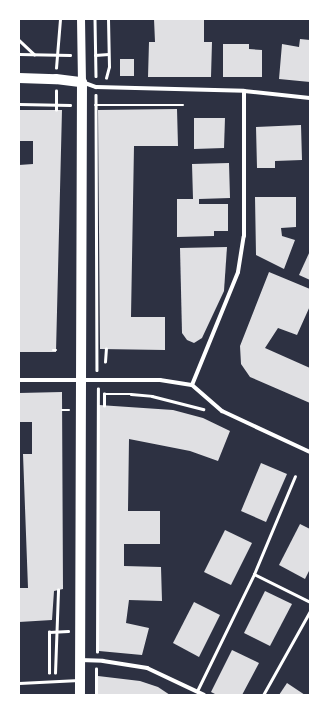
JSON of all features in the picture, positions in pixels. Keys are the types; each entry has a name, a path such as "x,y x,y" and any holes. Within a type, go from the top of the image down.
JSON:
{"main road":[{"path":"80,695 81,19"},
{"path":"19,78 56,78 82,82"}],"street":[{"path":"82,82 96,87 244,91 310,98"},
{"path":"192,385 238,272 243,243 244,91"},
{"path":"19,380 160,380 192,385 222,411 310,452"},
{"path":"80,660 103,661 147,668 204,695"}],"lane":[{"path":"197,691 254,574 295,476"},
{"path":"254,574 310,602"},
{"path":"263,695 310,611"},
{"path":"19,683 80,680"}],"path":[{"path":"19,54 56,54 60,19"},
{"path":"95,19 96,87"},
{"path":"106,79 108,19"},
{"path":"19,40 34,54"},
{"path":"95,55 108,54"},
{"path":"19,104 56,104 56,110"},
{"path":"97,631 97,105 184,105"},
{"path":"105,362 106,349"},
{"path":"104,406 104,394 130,394 152,396 208,411"},
{"path":"55,681 55,632 58,590"},
{"path":"49,682 48,632 55,632"},
{"path":"96,677 96,695"}],"building":[{"path":"154,19 204,19 204,42 212,42 211,77 148,77 149,42 155,42"},
{"path":"300,39 310,40 310,82 279,79 282,44 299,47"},
{"path":"223,44 249,44 249,49 262,50 262,77 223,77"},
{"path":"120,59 134,59 134,76 120,76"},
{"path":"177,109 178,146 134,146 131,317 165,317 165,350 100,349 98,110"},
{"path":"19,110 62,110 56,352 19,352 19,165 33,164 33,141 19,141"},
{"path":"194,118 225,118 224,148 194,149"},
{"path":"301,125 302,160 275,161 275,168 257,168 256,127"},
{"path":"229,163 230,198 199,199 199,204 228,204 228,231 214,231 214,236 177,237 177,199 193,199 192,164"},
{"path":"255,197 296,197 296,227 281,228 282,236 295,240 284,269 256,255"},
{"path":"227,247 224,291 202,338 194,343 187,340 182,333 180,248"},
{"path":"310,251 310,280 299,275"},
{"path":"269,272 310,289 310,306 297,335 278,328 265,348 310,368 310,403 250,377 241,364 240,346"},
{"path":"62,392 63,589 54,591 52,620 19,622 19,588 28,588 23,454 32,454 32,422 19,422 19,393"},
{"path":"99,405 173,410 203,418 230,431 218,461 190,451 129,439 128,511 160,511 160,544 124,544 124,566 161,567 162,601 129,600 126,623 149,628 142,655 99,651"},
{"path":"261,463 287,474 266,522 241,511"},
{"path":"300,524 310,529 310,569 305,579 279,565"},
{"path":"225,530 252,543 231,585 204,572"},
{"path":"265,591 292,604 270,646 244,633"},
{"path":"194,602 220,615 199,657 173,643"},
{"path":"232,650 259,663 242,695 217,695 211,692"},
{"path":"98,676 140,681 158,687 170,695 98,695"},
{"path":"287,683 305,695 279,695"}]}
